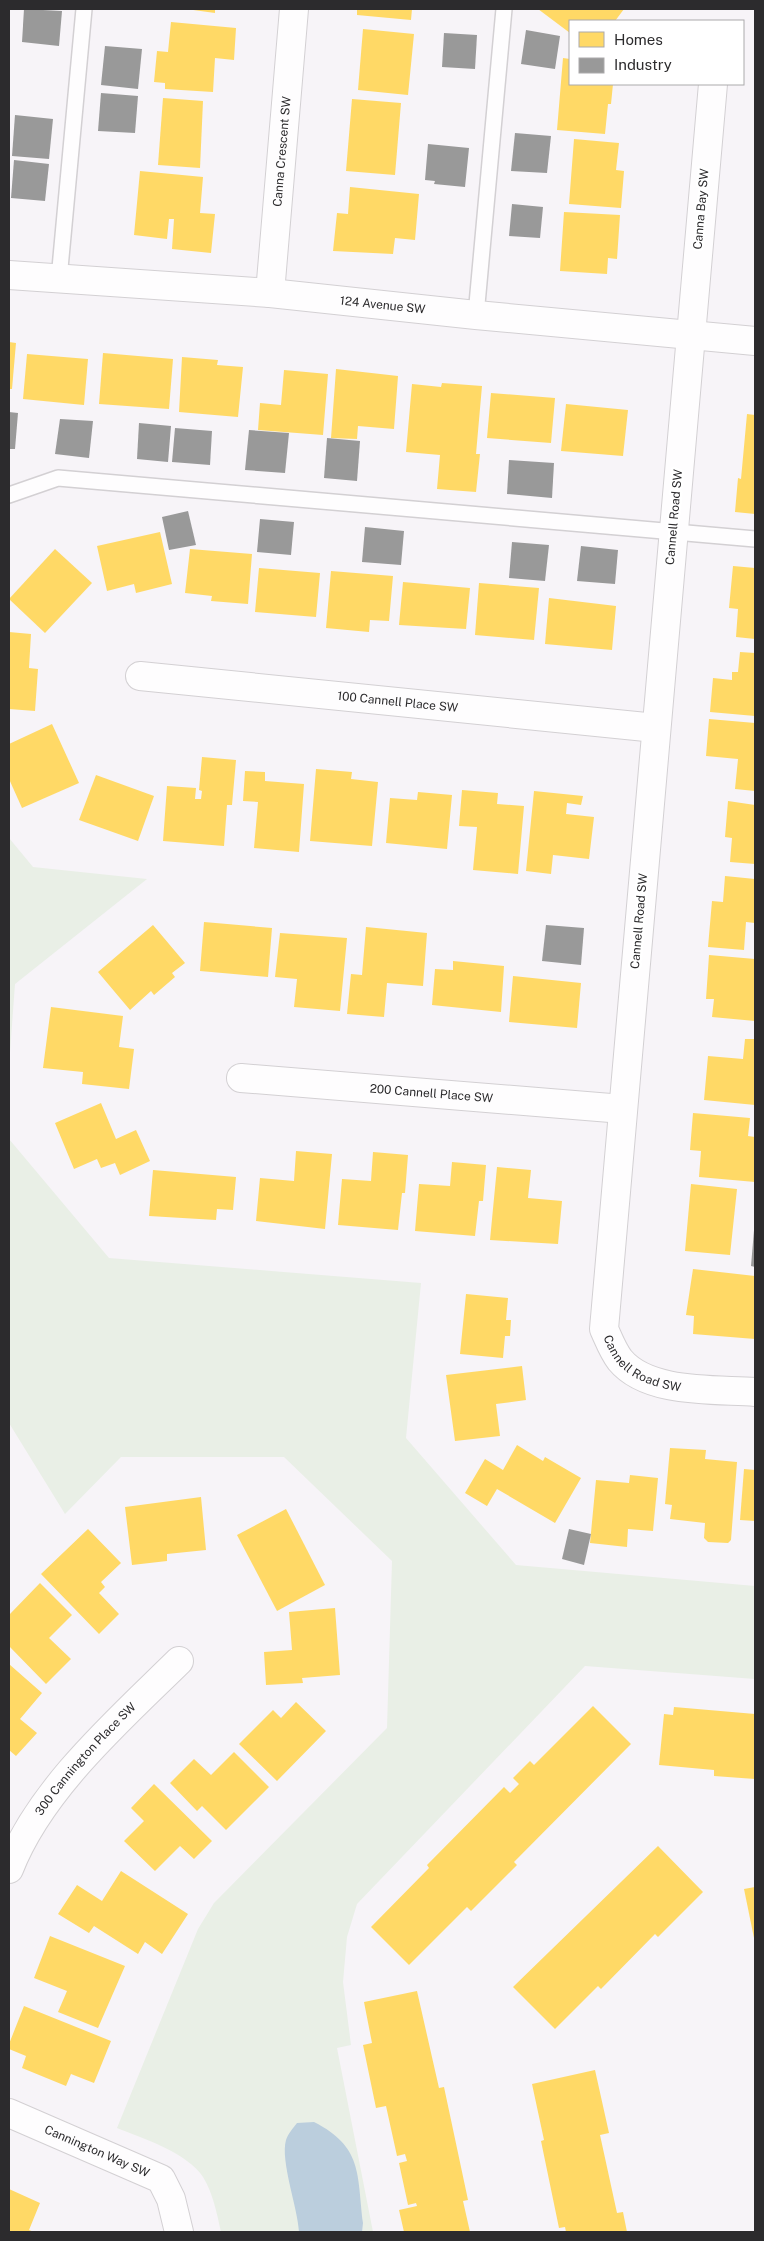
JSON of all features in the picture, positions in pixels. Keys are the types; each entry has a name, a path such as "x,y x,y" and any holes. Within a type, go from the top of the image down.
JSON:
{"street":[{"name":"Canna Crescent SW","path":"270,293 294,9"},
{"name":"Canna Bay SW","path":"690,335 713,85"},
{"name":"124 Avenue SW","path":"9,275 270,293 476,315 755,341"},
{"name":"Cannell Road SW","path":"690,335 604,1329 612,1348 620,1360 634,1373 652,1382 755,1392"},
{"name":"100 Cannell Place SW","path":"140,676 656,728"},
{"name":"200 Cannell Place SW","path":"240,1078 623,1109"},
{"name":"300 Cannington Place SW","path":"9,1868 15,1852 71,1770 179,1661"},
{"name":"Cannington Way SW","path":"9,2113 161,2179 171,2199 179,2232"}],"lane":[{"path":"60,279 84,9"},
{"path":"476,315 504,9"},
{"path":"9,495 58,478 755,539"}],"shaded area":[{"path":"9,838 33,867 147,879 15,984 9,1066"},
{"path":"9,1139 109,1258 421,1283 406,1438 516,1565 755,1586 755,1679 585,1666 357,1904 347,1937 343,1982 351,2045 337,2048 373,2232 221,2232 209,2190 196,2168 164,2147 117,2128 198,1929 214,1903 387,1728 392,1561 284,1457 121,1457 65,1514 9,1423"}],"water":[{"path":"314,2122 341,2141 355,2164 360,2190 362,2232 299,2232 285,2160 286,2140 297,2123"}],"building: Homes":[{"path":"186,9 215,9 215,13"},
{"path":"357,9 412,9 411,20 357,15"},
{"path":"538,9 624,9 616,20 569,20 569,32"},
{"path":"171,22 236,28 234,60 215,58 213,92 165,89 165,83 154,82 157,51 168,52"},
{"path":"363,29 414,34 408,95 358,90"},
{"path":"563,58 569,59 569,85 613,85 611,104 608,104 605,134 557,130"},
{"path":"163,98 203,101 200,168 158,165"},
{"path":"352,99 401,103 395,175 346,171"},
{"path":"574,139 619,143 616,170 624,171 621,208 569,204"},
{"path":"140,171 203,177 200,213 215,214 211,253 172,249 174,219 169,219 167,239 134,235"},
{"path":"350,187 419,194 415,240 395,238 393,254 333,251 337,213 348,214"},
{"path":"564,212 620,215 617,259 608,258 607,274 560,271"},
{"path":"9,342 16,343 12,389 9,389"},
{"path":"103,353 173,359 169,409 99,404"},
{"path":"27,354 88,359 84,405 23,399"},
{"path":"182,357 218,360 217,365 243,367 238,417 179,412"},
{"path":"336,369 398,376 394,429 358,426 357,439 331,438"},
{"path":"284,370 328,374 323,435 258,430 260,403 281,405"},
{"path":"442,383 482,386 476,454 480,454 476,492 437,489 440,455 406,452 412,384 441,387"},
{"path":"491,393 555,398 551,443 487,438"},
{"path":"566,404 628,410 623,456 561,451"},
{"path":"747,414 755,415 755,514 735,512 738,478 741,479"},
{"path":"160,532 172,584 136,593 134,584 107,591 97,546"},
{"path":"55,549 92,583 45,633 9,599"},
{"path":"190,549 252,554 248,604 211,601 212,596 185,593"},
{"path":"733,566 755,568 755,639 736,637 738,609 729,608"},
{"path":"259,568 320,573 316,617 255,612"},
{"path":"331,571 393,576 389,621 370,620 369,632 326,628"},
{"path":"403,582 470,588 466,629 399,625"},
{"path":"479,583 539,588 534,640 475,635"},
{"path":"549,598 616,606 612,650 545,644"},
{"path":"9,632 31,634 29,668 38,669 35,711 9,709"},
{"path":"740,652 755,653 755,716 710,712 713,678 732,680 732,672 738,672"},
{"path":"709,719 755,723 755,791 735,789 738,759 706,756"},
{"path":"52,724 79,783 22,808 9,779 9,744"},
{"path":"202,757 236,760 232,805 227,805 224,846 163,841 167,786 196,788 195,799 201,799 202,791 199,790"},
{"path":"316,769 352,772 351,779 378,782 372,846 310,841"},
{"path":"245,771 265,772 265,781 304,784 299,852 254,848 258,802 243,801"},
{"path":"96,775 154,796 138,841 79,820"},
{"path":"462,790 498,793 497,804 524,806 518,874 473,870 477,827 459,826"},
{"path":"534,791 583,796 581,805 567,803 566,814 594,817 589,859 553,855 551,874 526,871"},
{"path":"418,792 452,795 447,849 386,843 390,798 417,800"},
{"path":"728,801 755,805 755,864 730,862 732,838 725,837"},
{"path":"725,876 755,879 755,923 746,922 744,950 708,947 712,901 723,902"},
{"path":"204,922 272,928 268,977 200,971"},
{"path":"153,925 185,963 172,973 175,977 154,995 151,991 130,1010 98,972"},
{"path":"366,927 427,933 423,986 387,983 384,1017 347,1014 351,974 362,975"},
{"path":"280,933 347,938 340,1011 294,1007 297,979 275,977"},
{"path":"709,955 755,959 755,1021 712,1017 714,999 706,999"},
{"path":"453,961 504,966 501,1012 432,1005 435,969 453,970"},
{"path":"513,976 581,983 577,1028 509,1022"},
{"path":"51,1007 123,1016 119,1047 134,1049 129,1089 82,1084 83,1072 43,1068"},
{"path":"745,1039 755,1039 755,1105 704,1100 708,1056 743,1059"},
{"path":"101,1103 116,1139 136,1130 150,1161 120,1175 115,1163 101,1168 97,1159 74,1169 55,1123"},
{"path":"693,1113 750,1118 748,1136 755,1137 755,1182 699,1177 701,1151 690,1150"},
{"path":"296,1151 332,1154 325,1229 256,1221 260,1178 294,1181"},
{"path":"373,1152 408,1155 405,1193 402,1193 398,1230 338,1225 342,1179 371,1181"},
{"path":"452,1162 486,1165 483,1201 479,1201 475,1236 415,1231 419,1184 450,1186"},
{"path":"497,1167 531,1170 528,1198 562,1201 558,1244 490,1240"},
{"path":"153,1170 236,1177 233,1210 217,1209 216,1220 149,1216"},
{"path":"691,1184 737,1189 730,1255 685,1251"},
{"path":"693,1269 755,1276 755,1339 693,1334 694,1316 686,1315"},
{"path":"466,1294 508,1298 506,1320 511,1320 510,1336 505,1336 503,1358 460,1354"},
{"path":"522,1366 526,1400 496,1404 500,1436 455,1441 446,1375"},
{"path":"517,1445 543,1461 545,1457 581,1478 555,1523 497,1489 487,1506 465,1493 485,1459 503,1470"},
{"path":"670,1448 706,1450 705,1459 737,1462 731,1540 728,1543 708,1542 704,1538 705,1523 670,1519 672,1505 665,1504"},
{"path":"744,1469 755,1470 755,1521 740,1520"},
{"path":"630,1475 658,1478 653,1531 628,1529 627,1547 590,1543 596,1480 629,1483"},
{"path":"201,1497 206,1550 167,1554 167,1561 132,1565 125,1507"},
{"path":"286,1509 325,1585 277,1611 237,1535"},
{"path":"88,1529 121,1563 101,1582 105,1587 99,1593 119,1614 99,1634 41,1574"},
{"path":"40,1583 72,1615 49,1638 71,1659 46,1684 9,1646 9,1615"},
{"path":"335,1608 340,1675 302,1678 303,1683 266,1685 264,1652 292,1650 289,1612"},
{"path":"9,1664 42,1693 20,1719 37,1733 16,1756 9,1750"},
{"path":"296,1702 326,1731 277,1781 239,1744 273,1710 281,1718"},
{"path":"593,1706 631,1744 514,1862 517,1865 471,1911 467,1907 409,1965 371,1927 429,1868 427,1865 504,1787 510,1793 519,1784 513,1778 530,1761 534,1765"},
{"path":"674,1707 755,1714 755,1779 714,1776 714,1770 659,1765 664,1714 673,1715"},
{"path":"234,1752 269,1787 226,1830 202,1806 197,1811 170,1783 194,1759 211,1775"},
{"path":"154,1784 212,1841 194,1859 180,1846 155,1871 124,1841 144,1821 131,1808"},
{"path":"658,1846 703,1892 658,1937 655,1934 601,1989 598,1986 555,2029 513,1987"},
{"path":"121,1871 188,1914 162,1954 145,1942 138,1954 94,1926 89,1933 58,1914 77,1885 102,1901"},
{"path":"755,1887 755,1938 754,1938 744,1889"},
{"path":"50,1936 125,1966 98,2028 58,2012 67,1991 34,1978"},
{"path":"417,1991 439,2088 444,2087 468,2200 463,2201 470,2232 404,2232 399,2210 417,2206 416,2203 408,2205 399,2163 407,2161 405,2154 397,2156 386,2106 376,2108 363,2045 372,2043 364,2002"},
{"path":"24,2006 111,2041 94,2083 71,2074 66,2086 22,2068 26,2056 9,2049 9,2044"},
{"path":"595,2070 609,2133 600,2135 617,2213 623,2212 627,2232 566,2232 565,2227 559,2228 541,2141 544,2140 532,2084"},
{"path":"9,2189 40,2203 29,2230 34,2232 9,2232"}],"building: Industry":[{"path":"24,9 62,11 59,46 22,42"},
{"path":"526,30 560,36 555,69 521,64"},
{"path":"444,33 477,35 475,69 442,67"},
{"path":"105,46 142,49 138,89 101,85"},
{"path":"101,93 138,96 135,133 98,131"},
{"path":"15,115 53,119 49,159 12,156"},
{"path":"515,133 551,136 547,173 511,171"},
{"path":"428,144 469,148 465,187 434,184 435,181 425,180"},
{"path":"14,160 49,164 45,201 11,198"},
{"path":"512,204 543,207 540,238 509,236"},
{"path":"9,412 18,413 15,449 9,449"},
{"path":"60,419 93,421 89,458 55,454"},
{"path":"139,423 171,426 168,462 137,459"},
{"path":"175,428 212,431 210,465 172,462"},
{"path":"249,430 289,433 285,473 245,470"},
{"path":"327,438 360,441 357,481 324,478"},
{"path":"509,460 554,463 552,498 507,494"},
{"path":"188,511 196,545 169,550 162,517"},
{"path":"260,519 294,522 291,555 257,552"},
{"path":"365,527 404,531 401,565 362,562"},
{"path":"512,542 549,545 545,581 509,578"},
{"path":"581,546 618,550 615,584 577,581"},
{"path":"546,925 584,928 581,965 542,961"},
{"path":"755,1230 755,1267 751,1266"},
{"path":"569,1529 591,1534 584,1565 562,1559"}]}
